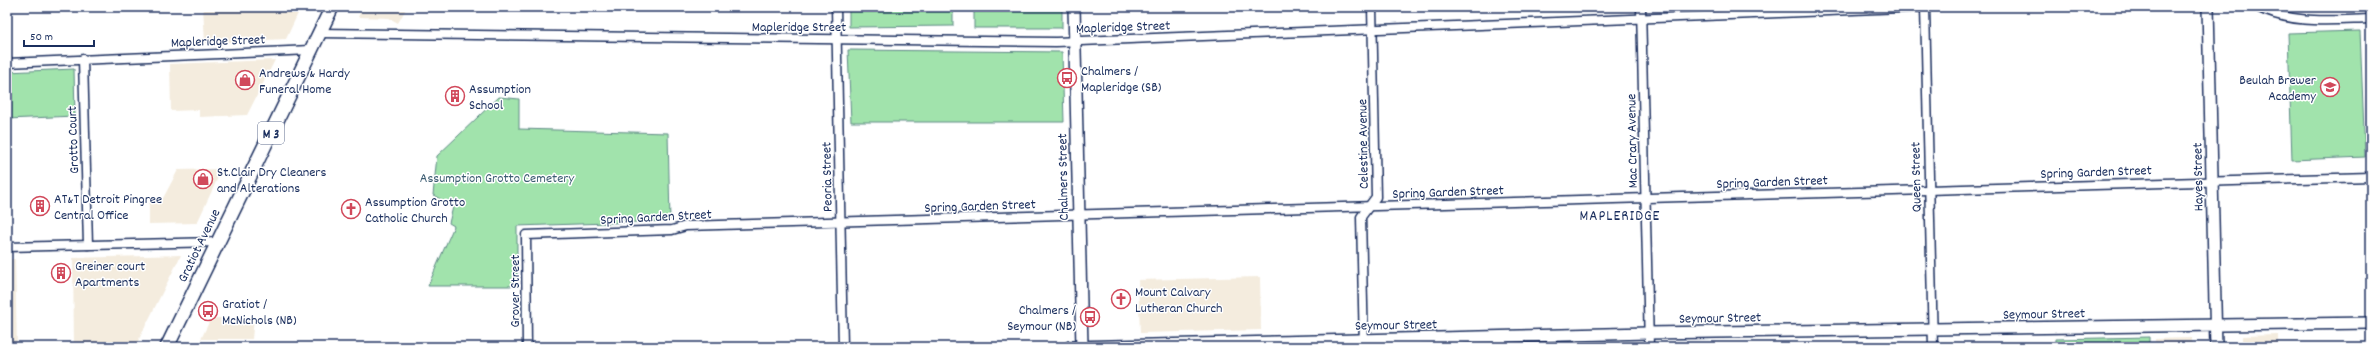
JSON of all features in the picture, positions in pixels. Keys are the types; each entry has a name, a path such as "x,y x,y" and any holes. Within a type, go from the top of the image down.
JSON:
{"main road":[{"name":"Gratiot Avenue","path":"167,347 332,7"}],"street":[{"name":"Peoria Street","path":"836,7 843,347"},
{"name":"Chalmers Street","path":"1074,7 1082,347"},
{"name":"Celestine Avenue","path":"1364,344 1361,217 1376,197 1372,7"},
{"name":"Mac Crary Avenue","path":"1641,7 1649,347"},
{"name":"Mapleridge Street","path":"319,33 836,40 1075,41 1641,20 1925,7"},
{"name":"Queen Street","path":"1925,7 1933,347"},
{"name":"Hayes Street","path":"2208,7 2216,347"},
{"path":"2257,7 2273,14 2301,20 2371,19"},
{"name":"Mapleridge Street","path":"7,63 311,50"},
{"name":"Grotto Court","path":"83,59 88,245"},
{"name":"Spring Garden Street","path":"526,235 672,230 686,226 2371,177"},
{"name":"Grover Street","path":"526,235 527,347"},
{"path":"7,247 218,242"},
{"name":"Seymour Street","path":"1070,347 1364,344 1648,333 2371,323"}],"shaded area":[{"path":"203,7 301,7 286,39 205,43"},
{"path":"363,7 407,7 398,23 389,18 358,17"},
{"path":"275,60 247,115 199,117 199,110 171,111 170,64"},
{"path":"222,169 197,223 149,224 149,203 161,202 178,170"},
{"path":"181,255 135,347 74,347 73,258"},
{"path":"15,259 17,347 7,347 7,260"},
{"path":"1260,277 1261,330 1140,333 1138,280"},
{"path":"211,318 254,318 252,339 201,339"},
{"path":"2278,335 2278,347 2242,347 2242,336"},
{"path":"2192,338 2192,347 2155,347 2155,339"}],"green space":[{"path":"849,7 953,7 953,26 849,27"},
{"path":"974,7 1062,7 1062,28 974,28"},
{"name":"Beulah Brewer Academy","path":"2360,31 2365,157 2292,160 2288,33"},
{"path":"848,50 1062,52 1064,122 851,122"},
{"path":"74,69 75,116 7,119 7,72"},
{"name":"Assumption Grotto Cemetery","path":"499,97 519,99 519,129 668,133 670,221 517,226 517,286 428,286 454,226 449,223 453,207 442,203 442,200 433,195 437,156"},
{"path":"2149,337 2149,347 2055,347 2055,339"}],"place":[{"name":"Chalmers / Mapleridge (SB)","path":"1067,78"},
{"name":"Andrews & Hardy Funeral Home","path":"245,80"},
{"name":"Beulah Brewer Academy","path":"2330,87"},
{"name":"Assumption School","path":"455,96"},
{"name":"St.Clair Dry Cleaners and Alterations","path":"203,179"},
{"name":"AT&T Detroit Pingree Central Office","path":"40,206"},
{"name":"Assumption Grotto Catholic Church","path":"351,209"},
{"name":"Greiner court Apartments","path":"61,273"},
{"name":"Mount Calvary Lutheran Church","path":"1121,299"},
{"name":"Gratiot / McNichols (NB)","path":"208,311"},
{"name":"Chalmers / Seymour (NB)","path":"1090,317"}],"district":[{"name":"MAPLERIDGE","path":"1620,215"}]}
